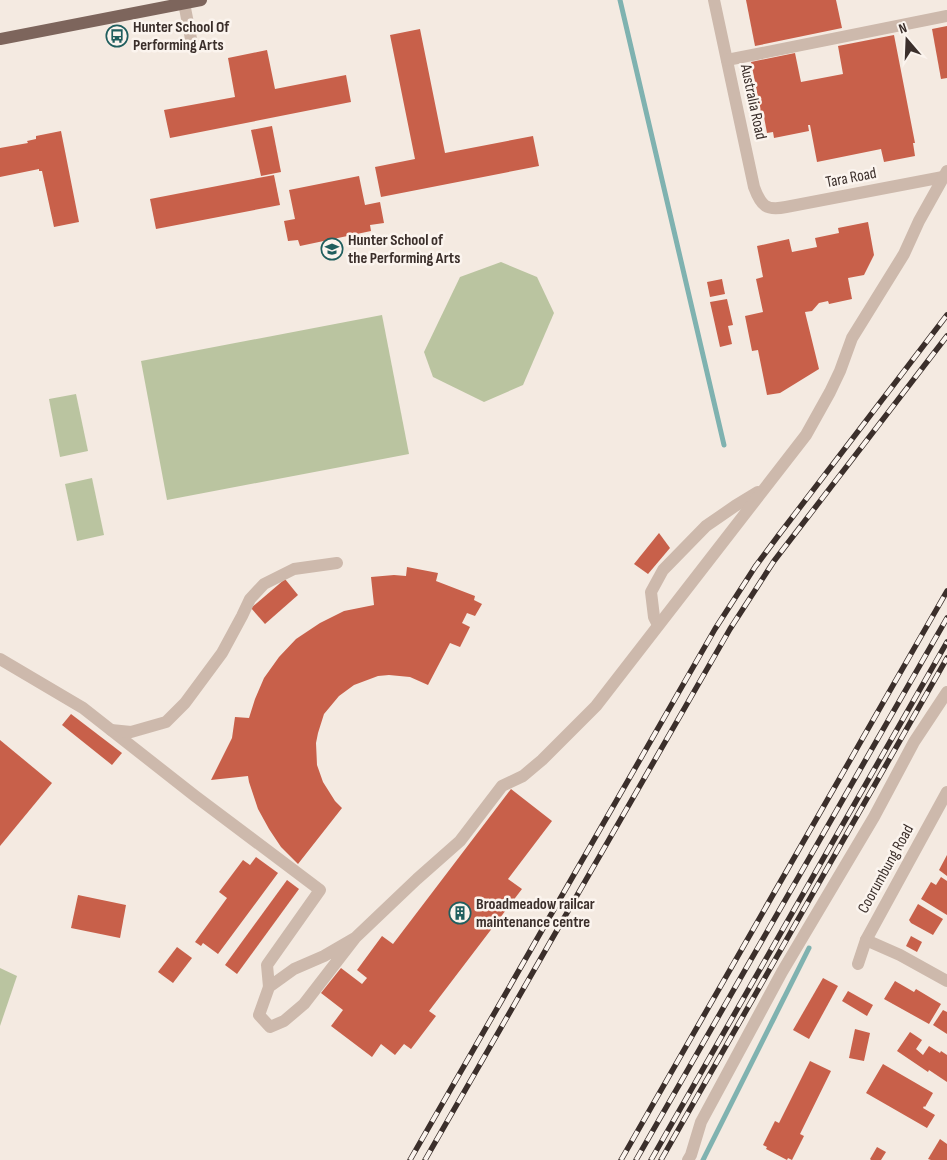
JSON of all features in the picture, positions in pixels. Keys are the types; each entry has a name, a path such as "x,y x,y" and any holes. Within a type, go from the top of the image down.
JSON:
{"main road":[{"path":"0,39 201,0"}],"street":[{"name":"Australia Road","path":"714,0 754,187 759,200 766,207"},
{"path":"184,3 193,48"},
{"path":"727,60 947,16"},
{"path":"0,659 83,708 195,796 320,890 267,964 269,987 259,1015 270,1026 284,1022 304,1004 355,938 460,840 502,786 523,776 542,760 596,706 806,435 840,371 852,338 904,254 945,174"},
{"name":"Tara Road","path":"766,207 775,209 945,174"},
{"path":"658,625 654,617 651,592 663,570 706,526 734,506 764,489"},
{"path":"111,730 131,732 166,722 185,703 222,653 250,599 264,584 294,569 337,563"},
{"path":"688,1160 701,1122 782,972 874,817 914,742 947,692"},
{"name":"Coorumbung Road","path":"858,964 866,940 947,792"},
{"path":"269,987 294,969 324,956 355,938"},
{"path":"866,940 900,955 947,982"}],"green space":[{"path":"501,262 537,277 554,313 523,385 484,402 433,377 424,352 460,277"},
{"path":"382,315 409,454 167,500 141,361"},
{"path":"76,394 88,451 60,457 49,399"},
{"path":"92,478 104,535 77,541 65,484"},
{"path":"0,968 17,976 0,1026"}],"building":[{"path":"746,0 836,0 842,28 755,46"},
{"path":"947,26 947,78 941,79 932,29"},
{"path":"420,29 445,153 533,136 539,166 381,197 375,167 415,159 390,35"},
{"path":"894,35 915,143 913,143 915,156 884,162 881,149 817,162 810,125 808,125 809,131 774,138 773,132 767,133 751,62 795,53 801,82 843,74 838,46"},
{"path":"267,50 275,89 346,75 351,102 170,138 164,110 235,97 228,58"},
{"path":"272,126 281,172 261,176 251,130"},
{"path":"61,131 79,222 54,227 42,171 39,171 39,169 0,177 0,148 28,143 27,141 36,139 36,136"},
{"path":"274,175 280,205 156,229 150,199"},
{"path":"359,176 365,205 380,202 384,223 370,225 371,231 300,246 298,240 288,241 284,221 295,219 289,190"},
{"path":"868,222 874,255 864,275 848,278 852,299 829,304 828,301 819,303 812,311 805,312 819,369 780,393 767,395 758,350 752,351 745,316 763,312 756,279 763,277 757,246 789,239 792,252 817,247 815,238 839,233 838,228"},
{"path":"722,279 725,294 710,297 707,282"},
{"path":"727,299 733,325 728,326 732,344 720,347 710,302"},
{"path":"659,533 670,548 648,574 634,564"},
{"path":"407,567 438,573 436,581 475,596 474,600 482,604 475,616 467,613 462,623 470,627 460,647 450,643 428,685 410,677 378,676 354,685 339,696 324,714 316,743 317,765 323,782 335,801 342,808 298,864 281,847 269,829 258,809 248,776 211,780 232,738 235,717 249,718 264,678 279,657 296,639 320,623 344,611 374,605 371,577 406,576"},
{"path":"285,579 298,595 265,624 251,608"},
{"path":"71,714 122,753 112,765 62,725"},
{"path":"0,740 52,783 0,846"},
{"name":"Broadmeadow railcar maintenance centre","path":"511,789 552,821 508,879 522,889 429,1011 436,1016 411,1049 404,1044 395,1055 381,1044 372,1057 331,1026 343,1010 321,993 341,968 362,984 367,978 357,970 382,936 393,944"},
{"path":"947,855 947,876 939,870"},
{"path":"256,857 278,873 218,954 203,943 201,946 195,942 227,898 219,892 243,860 250,865"},
{"path":"941,877 947,881 947,915 921,899 931,882 936,885"},
{"path":"287,880 299,889 237,974 225,965"},
{"path":"78,895 126,905 120,938 71,928"},
{"path":"918,904 943,919 933,935 909,920"},
{"path":"911,936 922,942 917,952 906,946"},
{"path":"177,947 192,958 173,983 158,972"},
{"path":"823,978 838,986 809,1039 793,1030"},
{"path":"895,981 914,992 916,989 941,1004 929,1024 884,999"},
{"path":"848,991 873,1005 867,1016 842,1001"},
{"path":"943,1010 947,1012 947,1034 933,1025"},
{"path":"855,1029 870,1033 864,1061 849,1058"},
{"path":"910,1032 922,1040 916,1049 923,1055 929,1046 947,1055 947,1082 929,1070 928,1072 897,1051"},
{"path":"810,1061 831,1071 800,1134 804,1136 792,1160 788,1158 787,1160 766,1149 767,1147 763,1145 775,1121 779,1123"},
{"path":"883,1064 933,1093 923,1108 935,1115 927,1128 866,1093"},
{"path":"940,1139 947,1144 947,1160 928,1159"},
{"path":"877,1147 886,1152 881,1160 871,1160 870,1159"}],"waterway":[{"path":"620,0 724,445"},
{"path":"703,1160 809,948"}],"railway":[{"path":"410,1160 715,629 755,567 947,315"},
{"path":"425,1160 730,629 774,561 947,336"},
{"path":"621,1160 947,591"},
{"path":"636,1160 947,618"},
{"path":"651,1160 947,642"},
{"path":"661,1160 947,658"}],"place":[{"name":"Hunter School Of Performing Arts","path":"117,36"},
{"name":"Hunter School of the Performing Arts","path":"332,249"},
{"name":"Broadmeadow railcar maintenance centre","path":"460,913"}]}
